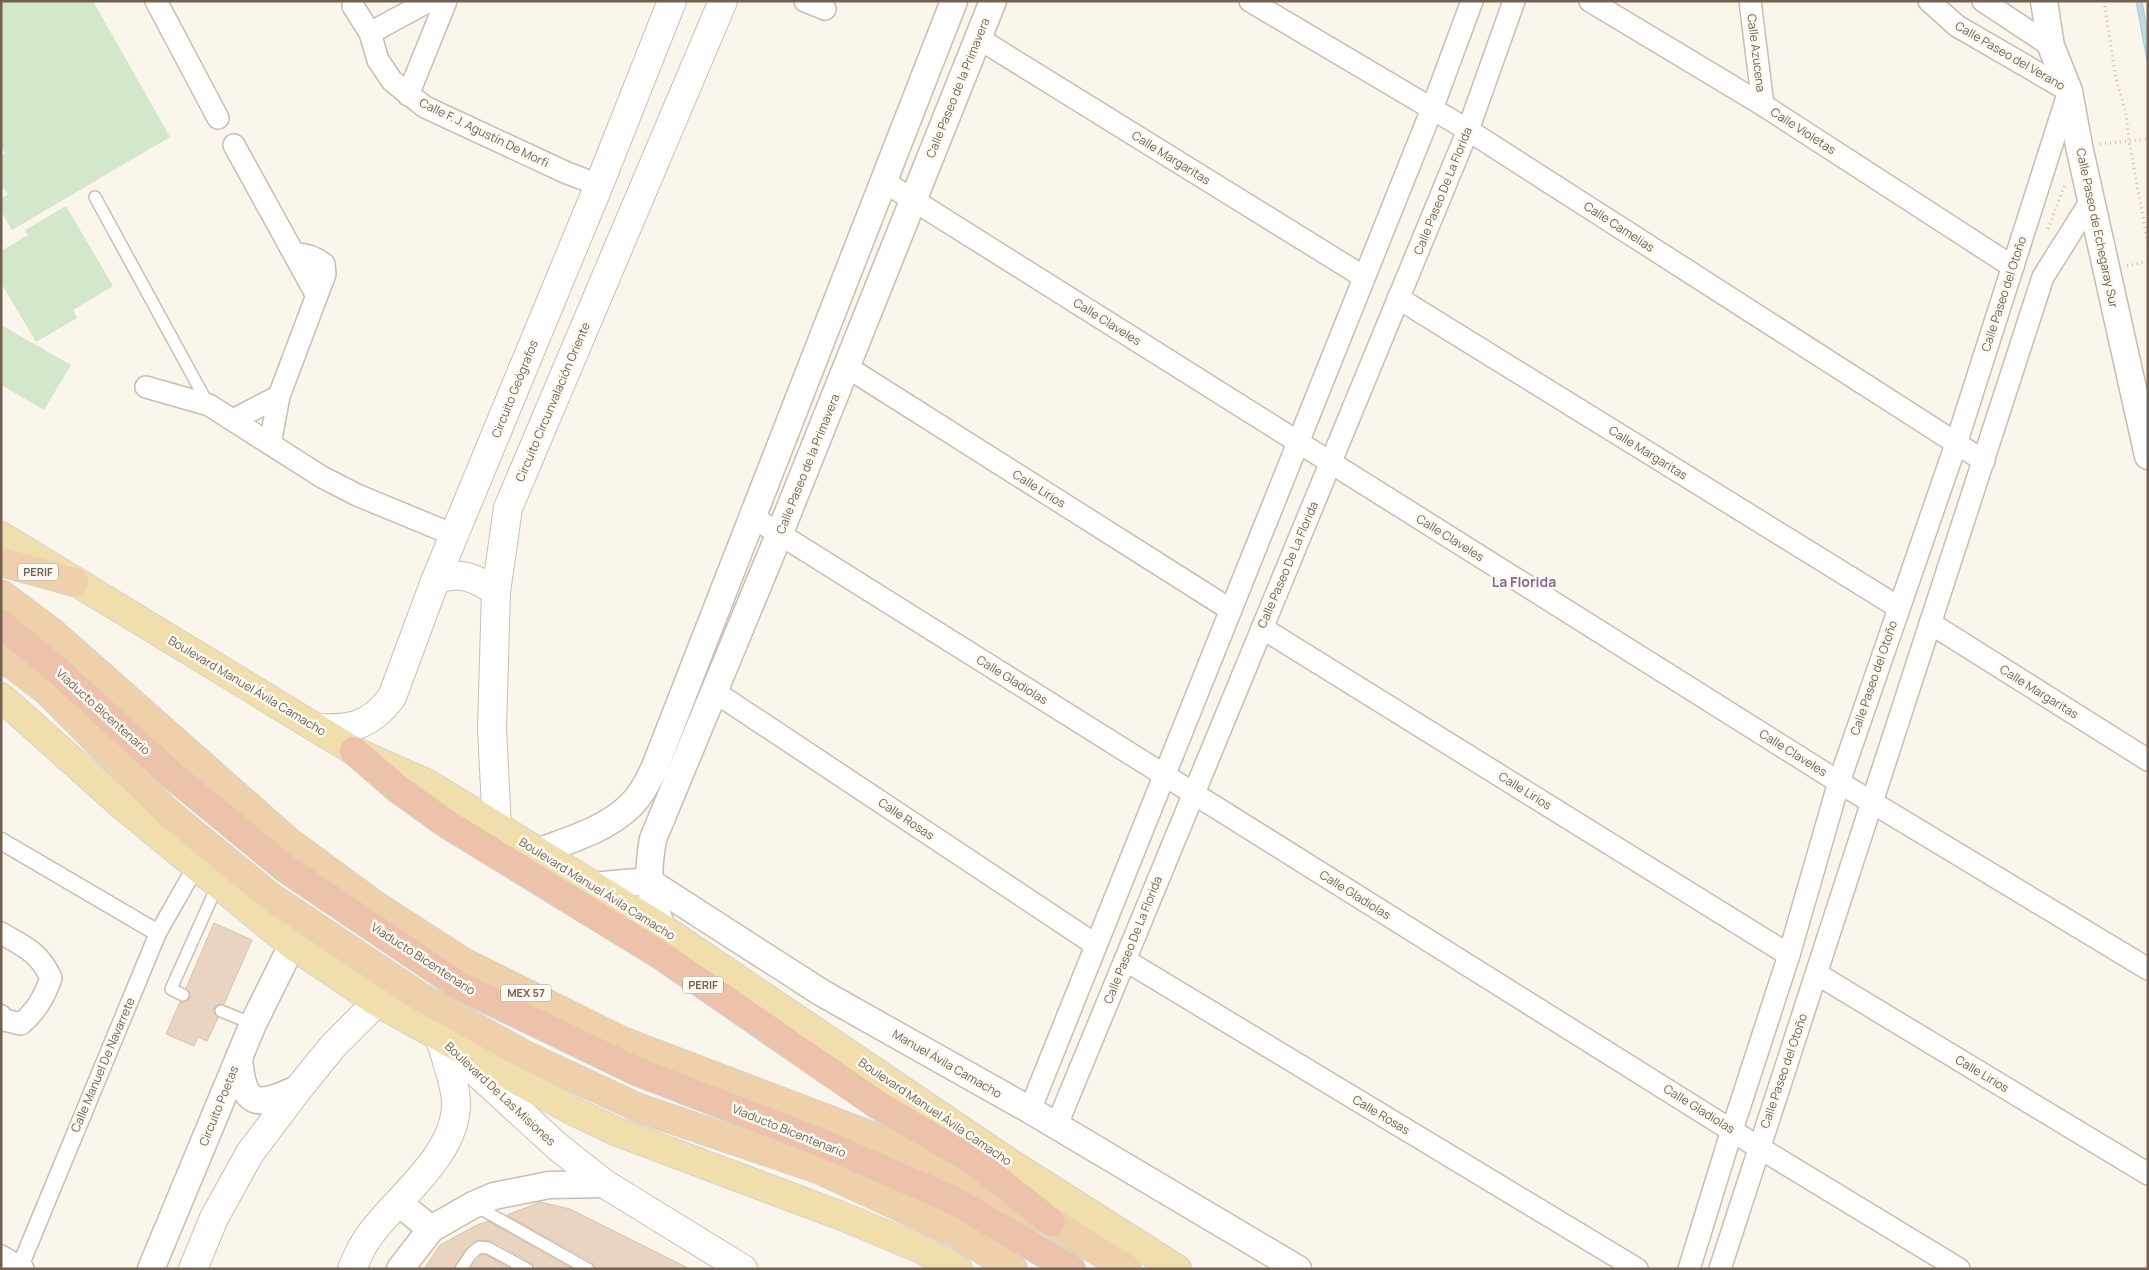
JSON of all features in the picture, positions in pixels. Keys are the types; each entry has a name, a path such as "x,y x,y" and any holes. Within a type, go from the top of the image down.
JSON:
{"highway":[{"name":"PERIF","path":"1,562 74,582"},
{"name":"MEX 57","path":"1,594 53,633 288,841 375,906 466,963 622,1041 890,1143 1051,1222 1127,1269"},
{"name":"Viaducto Bicentenario","path":"1,624 56,668 173,776 285,868 460,986 636,1070 827,1145 953,1200 1071,1269"},
{"path":"1,656 47,691 166,811 271,897 419,996 526,1055 639,1108 818,1169 956,1233 1013,1269"},
{"name":"PERIF","path":"354,750 398,789 447,824 662,956 878,1105 975,1162 1051,1222"}],"main road":[{"name":"Circuito Geógrafos","path":"316,728 339,729 360,724 381,711 392,697 435,581 672,1"},
{"name":"Circuito Circunvalación Oriente","path":"497,828 492,728 496,592 508,508 723,1"},
{"path":"470,497 487,509 502,510 508,508"},
{"name":"Boulevard Manuel Ávila Camacho","path":"1,536 316,728 354,750 428,784 662,928 1010,1163 1177,1269"},
{"path":"435,581 448,576 463,575 478,580 496,592"},
{"path":"1,697 124,807 292,945 377,1002 571,1110 615,1131 838,1215 921,1249 958,1269"},
{"path":"194,1269 214,1218 250,1153 333,1046 377,1002"},
{"name":"Boulevard De Las Misiones","path":"439,1038 558,1147 605,1184 743,1269"},
{"name":"Boulevard De Las Misiones","path":"352,1269 359,1252 370,1234 399,1203 440,1152 452,1127 456,1105 454,1085 439,1038"}],"street":[{"path":"156,1 218,118"},
{"path":"370,33 429,1"},
{"name":"Calle F. J. Agustín De Morfi","path":"446,1 408,95 425,107 567,173 598,185"},
{"path":"537,852 584,835 608,822 631,806 644,788 654,769 754,518 954,1"},
{"name":"Calle Paseo de la Primavera","path":"662,928 648,881 648,864 653,839 780,535 993,1"},
{"name":"Calle Camelias","path":"1250,1 1468,130 1984,461"},
{"path":"1030,1110 1432,109 1472,1"},
{"name":"Calle Paseo De La Florida","path":"1056,1127 1468,130 1514,1"},
{"name":"Calle Violetas","path":"1590,1 1763,105 2013,267"},
{"name":"Calle Azucena","path":"1750,1 1763,105"},
{"name":"Calle Paseo del Verano","path":"1929,1 1957,26 2070,91"},
{"path":"1983,1 2051,46"},
{"name":"Calle Paseo de Echegaray Sur","path":"2044,1 2051,46 2070,91 2079,146 2148,456"},
{"path":"352,6 370,33 378,60 392,81 408,95"},
{"name":"Calle Margaritas","path":"978,38 1364,277"},
{"name":"Calle Paseo del Otoño","path":"1690,1269 1732,1130 1789,955 1839,782 1956,444 2070,91"},
{"path":"234,145 316,294"},
{"name":"Calle Claveles","path":"883,181 1839,782 2148,969"},
{"name":"Calle Paseo del Otoño","path":"1720,1269 1758,1147 1817,974 2043,277 2092,199"},
{"path":"270,444 279,396 325,274 324,264 316,258 306,254 295,254"},
{"name":"Calle Margaritas","path":"1398,298 1898,607"},
{"name":"Calle Lirios","path":"847,367 1231,610"},
{"path":"146,387 209,405 322,477 357,495 454,535"},
{"path":"233,420 279,396"},
{"name":"Calle Gladiolas","path":"754,518 1758,1147 1959,1269"},
{"name":"Calle Margaritas","path":"1930,623 2148,760"},
{"name":"Calle Lirios","path":"1262,628 1789,955"},
{"name":"Calle Rosas","path":"715,692 1096,945"},
{"path":"1,841 158,934"},
{"name":"Calle Manuel De Navarrete","path":"21,1268 158,934 196,866"},
{"path":"592,886 648,881"},
{"name":"Manuel Ávila Camacho","path":"648,881 822,993 1030,1110 1298,1269"},
{"path":"1,933 28,948 43,961 51,978 45,995 36,1011 21,1024 4,1020 1,1016"},
{"name":"Circuito Poetas","path":"151,1269 253,1024 292,945"},
{"name":"Calle Rosas","path":"1125,960 1637,1269"},
{"name":"Calle Lirios","path":"1817,974 2148,1174"},
{"path":"239,1057 242,1087 248,1095 255,1099 269,1101 299,1088"},
{"path":"400,1269 431,1229 473,1205 494,1196 549,1186 605,1184"},
{"path":"399,1203 431,1229"},
{"path":"1,1256 21,1268"}],"lane":[{"path":"95,197 209,405"},
{"path":"183,995 171,989 218,884"},
{"path":"220,1011 253,1024"},
{"path":"473,1205 588,1269"},
{"path":"462,1269 471,1254 478,1247 488,1248 527,1269"}],"path":[{"path":"2104,1 2116,79 2126,113 2129,141 2148,245"},
{"path":"2140,140 2148,139"}],"green space":[{"path":"1,1 93,1 170,137 12,230 1,211 1,199 8,194 1,185 1,157 5,153 1,147"},
{"path":"66,206 113,286 73,310 77,318 36,342 1,283 1,251 28,235 25,230"},
{"path":"1,325 71,365 44,410 1,385"}],"water":[{"path":"2136,1 2142,1 2148,35 2148,66"}],"building":[{"path":"214,923 252,940 224,1004 214,1008 218,1018 207,1041 198,1037 194,1046 166,1034 180,1002 187,1001 190,998 189,991 186,988"},
{"path":"540,1202 570,1209 690,1269 595,1269 592,1262 507,1215"},
{"path":"488,1221 572,1269 534,1269 531,1262 492,1241 479,1240 466,1249 454,1269 424,1269 440,1245"},
{"path":"481,1255 486,1255 511,1269 470,1269"}],"district":[{"name":"La Florida","path":"1524,582"}]}
